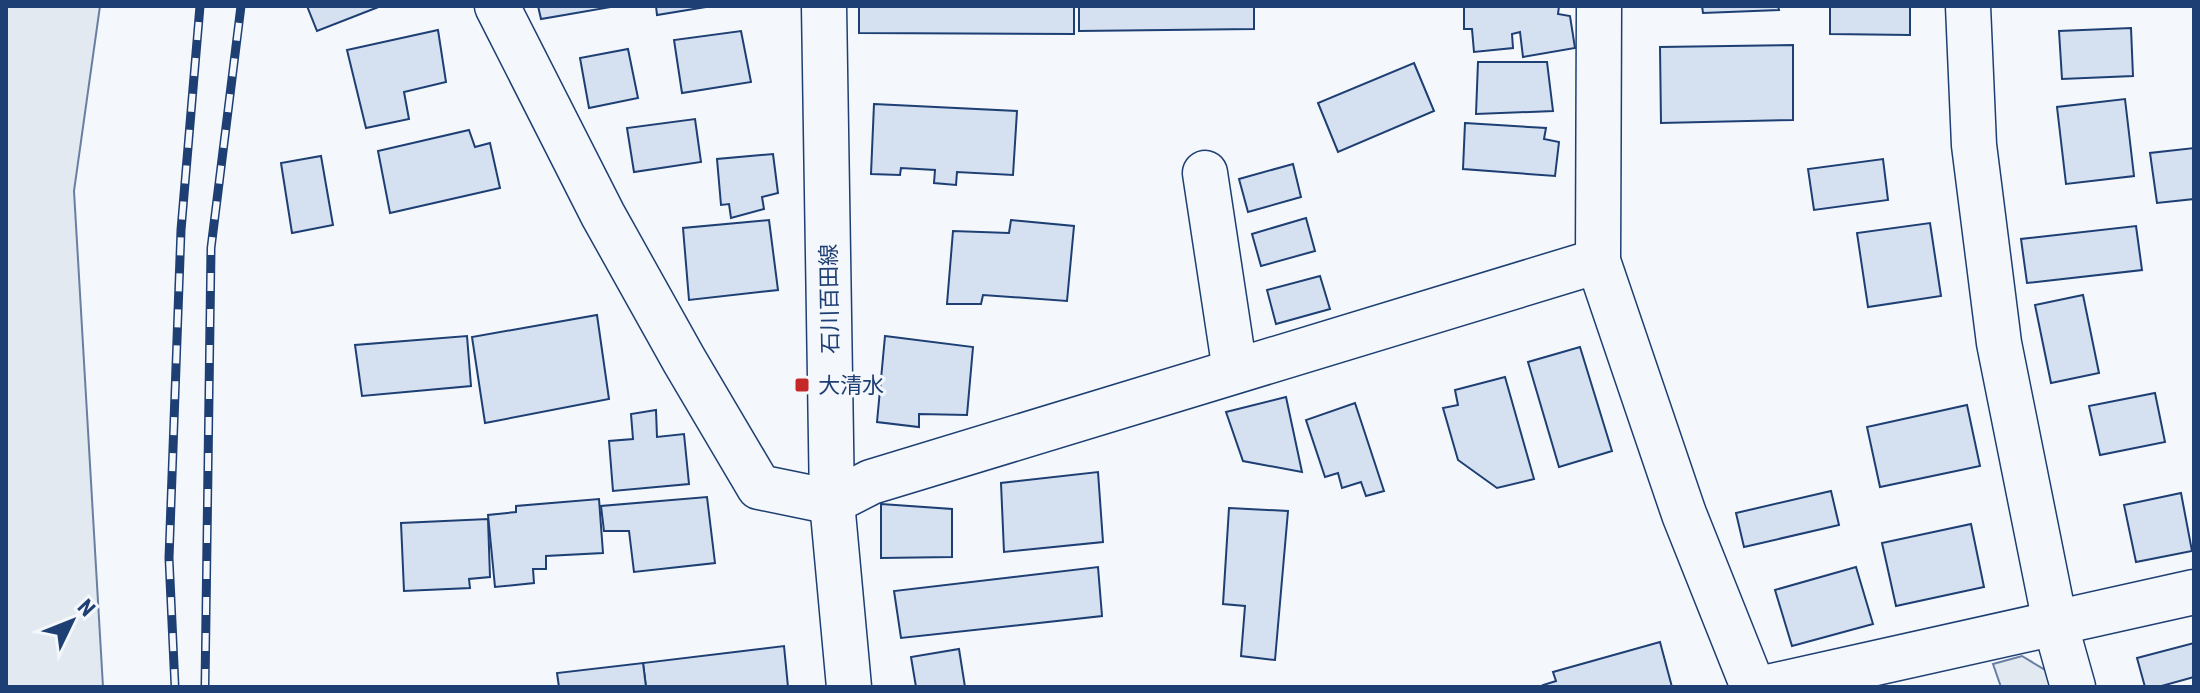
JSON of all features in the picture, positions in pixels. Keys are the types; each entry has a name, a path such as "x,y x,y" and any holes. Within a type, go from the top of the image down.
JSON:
{"street":[{"path":"497,6 597,203 759,487 832,502 871,482 1598,261"},
{"name":"石川百田線","path":"824,6 832,502 849,687"},
{"path":"1599,6 1598,261 1684,514 1753,687"},
{"path":"1968,6 1974,145 1999,343 2055,623 2073,687"},
{"path":"1205,173 1235,371"},
{"path":"1768,687 2194,592"}],"shaded area":[{"path":"6,6 100,6 74,191 103,687 6,687"},
{"path":"2022,656 2050,673 2053,687 2001,687 1993,664"}],"building":[{"path":"307,6 381,6 317,31"},
{"path":"538,6 611,6 611,7 541,19"},
{"path":"656,6 712,6 657,15"},
{"path":"859,6 1074,6 1074,34 859,33"},
{"path":"1079,6 1254,6 1254,29 1079,31"},
{"path":"1464,6 1559,6 1558,14 1570,16 1575,48 1523,57 1520,32 1512,34 1513,48 1474,52 1472,29 1464,29"},
{"path":"1702,6 1778,6 1779,10 1703,13"},
{"path":"1830,6 1910,6 1910,35 1830,34"},
{"path":"2131,28 2133,76 2062,79 2059,31"},
{"path":"438,30 446,82 404,92 409,119 366,128 347,50"},
{"path":"741,31 751,82 682,93 674,40"},
{"path":"1793,45 1793,120 1661,123 1660,47"},
{"path":"628,49 638,98 589,108 580,58"},
{"path":"1478,62 1547,62 1553,111 1476,114"},
{"path":"1414,63 1434,111 1338,152 1318,103"},
{"path":"2125,99 2134,176 2066,184 2057,107"},
{"path":"874,104 1017,111 1013,175 957,172 956,185 934,183 935,170 901,168 900,175 871,174"},
{"path":"695,119 701,162 634,172 627,128"},
{"path":"1465,123 1546,128 1544,139 1559,142 1555,176 1463,169"},
{"path":"469,130 475,147 490,143 500,188 390,213 378,151"},
{"path":"2194,148 2194,199 2157,203 2150,153"},
{"path":"773,154 778,193 762,197 764,209 731,218 729,204 721,205 717,159"},
{"path":"321,156 333,225 292,233 281,163"},
{"path":"1883,159 1888,200 1814,210 1808,169"},
{"path":"1293,164 1301,197 1248,212 1239,179"},
{"path":"1306,218 1315,251 1261,266 1252,234"},
{"path":"769,220 778,290 689,300 683,228"},
{"path":"1011,220 1074,226 1067,301 983,295 981,304 947,304 953,231 1009,233"},
{"path":"1930,223 1941,296 1868,307 1857,233"},
{"path":"2136,226 2142,270 2027,283 2021,239"},
{"path":"1320,276 1330,309 1276,324 1267,290"},
{"path":"2083,295 2099,373 2051,383 2035,305"},
{"path":"597,315 609,399 485,423 472,337"},
{"path":"467,336 471,386 362,396 355,345"},
{"path":"885,336 973,347 967,415 919,414 919,427 877,422"},
{"path":"1580,347 1612,451 1559,467 1528,362"},
{"path":"1505,377 1534,479 1497,488 1458,460 1443,408 1458,405 1455,390"},
{"path":"2155,393 2165,442 2100,455 2089,406"},
{"path":"1286,397 1302,472 1243,461 1226,412"},
{"path":"1355,403 1384,491 1366,496 1361,482 1342,488 1338,473 1325,477 1306,420"},
{"path":"1967,405 1980,466 1880,487 1867,427"},
{"path":"656,410 657,437 684,434 689,484 613,491 609,441 633,439 631,414"},
{"path":"1098,472 1103,542 1004,552 1001,483"},
{"path":"1831,491 1839,525 1744,547 1736,513"},
{"path":"2181,493 2192,551 2136,562 2124,505"},
{"path":"707,497 715,563 634,572 629,531 604,531 601,506"},
{"path":"599,499 603,553 546,556 546,569 533,569 534,583 495,587 488,515 516,512 516,506"},
{"path":"881,504 952,509 952,557 881,558"},
{"path":"1229,508 1288,511 1275,660 1241,656 1245,606 1223,604"},
{"path":"488,519 490,577 469,579 470,588 404,591 401,523"},
{"path":"1971,524 1984,587 1896,606 1882,543"},
{"path":"1098,567 1102,616 901,638 894,591"},
{"path":"1856,567 1873,624 1792,646 1775,590"},
{"path":"1660,642 1672,687 1543,685 1556,681 1553,672"},
{"path":"2194,643 2194,677 2158,687 2145,687 2137,658"},
{"path":"784,646 788,687 646,687 643,663"},
{"path":"959,649 965,687 916,687 911,657"},
{"path":"643,663 646,687 559,687 557,673"}],"railway":[{"path":"175,687 169,558 181,230 200,6"},
{"path":"205,687 211,248 241,6"}],"place":[{"name":"大清水","path":"802,385"}]}
